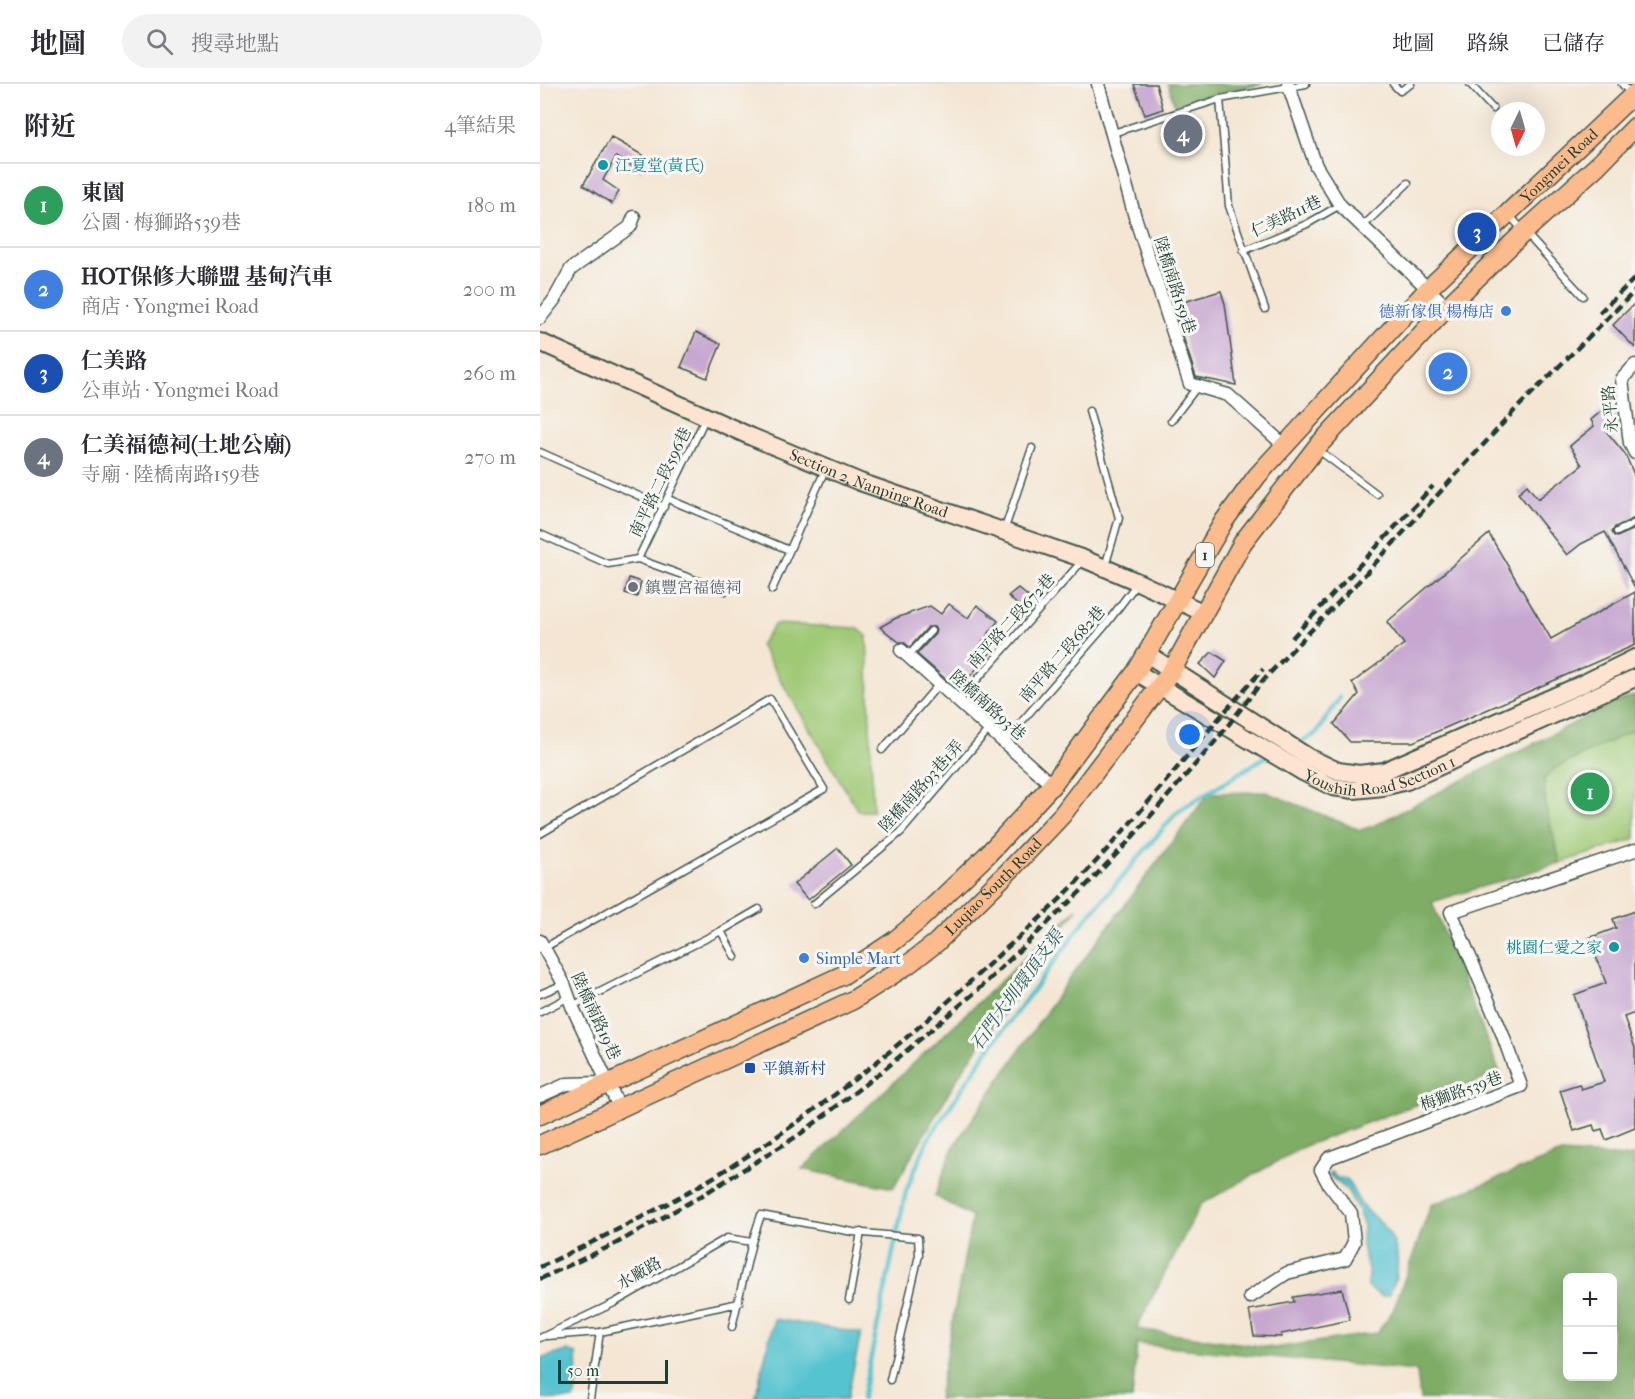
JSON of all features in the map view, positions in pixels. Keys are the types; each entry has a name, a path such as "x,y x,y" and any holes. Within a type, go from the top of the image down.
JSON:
{"main road":[{"name":"Yongmei Road","path":"1285,446 1428,289 1630,91"},
{"name":"Yongmei Road","path":"1304,464 1316,448 1447,307 1525,231 1597,166 1635,127"},
{"name":"Luqiao South Road","path":"540,1115 758,1008 843,975 894,941 917,922 987,855 1052,785 1136,672 1224,521 1257,477 1285,446"},
{"name":"Luqiao South Road","path":"540,1145 853,1000 906,966 936,943 1062,815 1172,670 1243,542 1304,464"}],"street":[{"name":"陸橋南路159巷","path":"1098,84 1135,217 1186,373 1190,384 1197,386"},
{"path":"1288,85 1316,166 1340,205 1447,307"},
{"path":"540,318 554,300 571,269 630,227 634,217"},
{"name":"Section 2, Nanping Road","path":"540,342 706,417 870,486 1084,559 1204,613"},
{"name":"永平路","path":"1635,365 1622,379 1630,443 1635,453"},
{"path":"1197,386 1228,395 1285,446"},
{"name":"陸橋南路93巷","path":"904,653 1052,785"},
{"name":"Youshih Road Section 1","path":"1147,654 1308,757 1338,771 1359,774 1384,771 1635,658"},
{"name":"Youshih Road Section 1","path":"1136,672 1301,771 1333,787 1354,790 1383,787 1407,781 1635,678"},
{"name":"梅獅路539巷","path":"1250,1297 1287,1273 1345,1259 1354,1242 1351,1213 1321,1170 1329,1158 1521,1086 1502,1033 1451,912 1635,850"},
{"name":"陸橋南路19巷","path":"542,944 564,984 570,1002 619,1107"},
{"path":"540,1096 567,1084 609,1083"}],"lane":[{"path":"1113,133 1220,99 1288,85 1306,84"},
{"path":"1393,84 1400,91 1411,84"},
{"path":"1470,84 1491,107"},
{"name":"仁美路11巷","path":"1220,99 1229,206 1265,309"},
{"path":"1362,227 1408,183"},
{"name":"仁美路11巷","path":"1243,251 1306,224 1340,205"},
{"path":"1508,213 1583,296"},
{"path":"1171,421 1197,386"},
{"path":"1089,411 1119,518 1105,567"},
{"name":"南平路二段596巷","path":"638,559 706,417"},
{"path":"1004,532 1032,448"},
{"path":"1316,448 1377,494"},
{"path":"540,452 664,507"},
{"path":"772,590 826,468"},
{"path":"668,499 789,550"},
{"path":"1617,532 1635,523"},
{"path":"540,534 609,564 638,559 726,591"},
{"name":"南平路二段672巷","path":"958,701 1084,559"},
{"name":"南平路二段682巷","path":"1004,742 1104,627 1138,582"},
{"path":"904,653 931,631"},
{"path":"882,750 939,684"},
{"path":"540,834 770,699 824,789 542,944"},
{"name":"陸橋南路93巷1弄","path":"814,904 901,832 990,729"},
{"path":"540,1012 570,1002 721,931 759,909"},
{"path":"721,931 735,957"},
{"path":"540,994 564,984"},
{"path":"732,1327 752,1242 761,1215 861,1232 918,1238 919,1255 890,1380"},
{"path":"849,1300 861,1232"},
{"name":"水廠路","path":"542,1337 614,1302 728,1238 752,1242"},
{"path":"542,1337 600,1332 739,1303"},
{"path":"590,1399 600,1332"}],"green space":[{"path":"1168,84 1263,84 1219,93 1175,106"},
{"path":"775,624 857,628 867,636 873,811 858,811 760,645"},
{"path":"1635,695 1635,729 1555,768 1544,779 1545,805 1560,863 1432,902 1500,1073 1305,1146 1201,1204 1136,1329 1274,1348 1377,1333 1393,1311 1431,1205 1561,1153 1628,1157 1635,1155 1635,1399 1420,1399 1417,1371 1137,1344 1132,1399 938,1399 972,1217 935,1196 953,1147 1066,983 1209,793 1266,792 1360,830 1373,826 1611,704"},
{"path":"1635,729 1635,839 1560,863 1545,805 1544,779 1555,768"},
{"path":"1077,909 961,1072 893,1188 802,1169"}],"water":[{"path":"1331,1172 1337,1178 1347,1179 1364,1208 1391,1236 1398,1261 1393,1287 1389,1295 1381,1296 1368,1287 1368,1269 1362,1245 1363,1224 1347,1190 1329,1175"},
{"path":"774,1319 861,1333 847,1399 755,1399"},
{"path":"567,1351 577,1354 578,1380 574,1399 540,1399 540,1359"}],"building":[{"path":"1134,84 1156,84 1163,109 1145,115"},
{"path":"1175,123 1196,130 1191,145 1170,139"},
{"name":"江夏堂(黃氏)","path":"611,137 649,159 641,171 616,157 603,180 619,191 612,204 583,185"},
{"path":"1221,291 1225,304 1236,385 1196,377 1173,305"},
{"path":"1635,303 1635,348 1613,325"},
{"path":"696,332 721,344 707,378 681,367"},
{"path":"1610,404 1618,422 1606,431 1625,454 1635,477 1635,518 1615,527 1612,532 1617,537 1635,529 1635,588 1605,532 1581,544 1567,555 1518,493 1527,485 1538,499 1582,465 1570,446 1594,426 1591,420"},
{"path":"1489,534 1551,639 1635,592 1635,645 1413,742 1350,742 1334,724 1359,694 1352,683 1404,644 1387,622"},
{"name":"鎮豐宮福德祠","path":"629,578 641,582 637,597 625,593"},
{"path":"1018,588 1036,603 1026,613 1008,596"},
{"path":"949,604 968,618 977,605 998,621 980,645 990,653 958,690 917,654 935,634 934,627 928,627 910,647 899,642 880,627 896,618 930,606 941,614"},
{"path":"1212,652 1226,661 1215,678 1200,664"},
{"path":"838,848 851,865 808,900 794,884"},
{"path":"1635,911 1635,1013 1624,1017 1635,1048 1635,1128 1606,1140 1602,1129 1595,1131 1593,1125 1574,1131 1560,1090 1579,1084 1581,1089 1604,1082 1574,995 1606,983 1589,938 1616,928 1613,919"},
{"path":"1342,1289 1350,1320 1281,1334 1281,1337 1254,1336 1249,1310 1294,1302 1293,1297"}],"waterway":[{"name":"石門大圳環頂支渠","path":"1294,745 1316,734 1340,697"},
{"name":"石門大圳環頂支渠","path":"862,1399 906,1191 927,1141 986,1053 1083,923 1177,812 1267,756"}],"railway":[{"path":"1599,313 1635,278"},
{"path":"540,1279 615,1244 701,1196 799,1135 885,1069 979,989 1080,892 1128,842 1219,737 1264,679 1358,582 1515,410 1635,291"},
{"path":"1292,638 1433,486"},
{"path":"540,1267 659,1208 738,1162 818,1107 894,1048 967,985 1075,884 1263,669"}],"place":[{"name":"仁美福德祠(土地公廟)","path":"1183,134"},
{"name":"江夏堂(黃氏)","path":"603,165"},
{"name":"仁美路","path":"1477,232"},
{"name":"德新傢俱 楊梅店","path":"1506,311"},
{"name":"HOT保修大聯盟 基甸汽車","path":"1448,372"},
{"name":"鎮豐宮福德祠","path":"633,587"},
{"name":"東園","path":"1590,792"},
{"name":"桃園仁愛之家","path":"1614,947"},
{"name":"Simple Mart","path":"804,958"},
{"name":"平鎮新村","path":"750,1068"}]}
